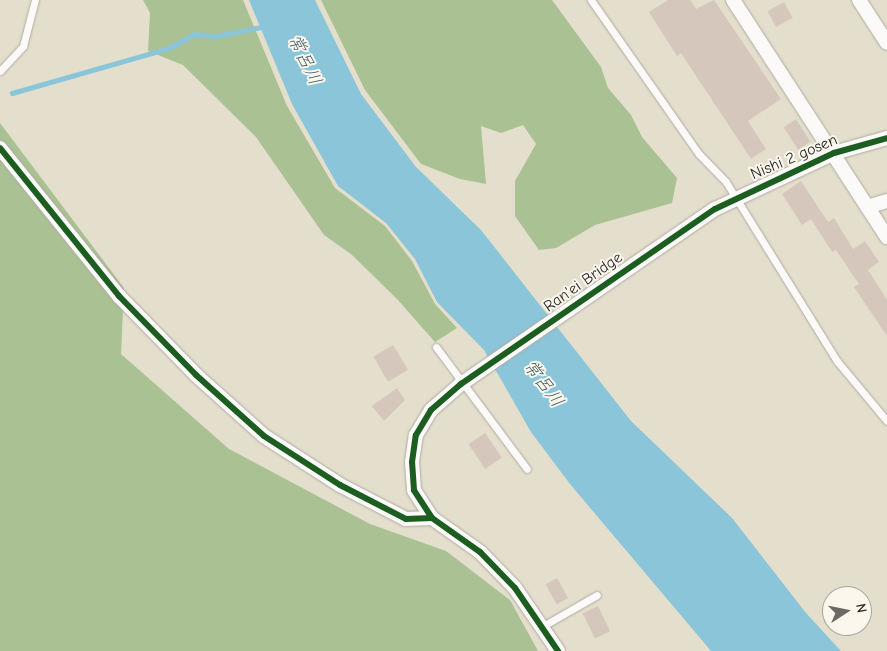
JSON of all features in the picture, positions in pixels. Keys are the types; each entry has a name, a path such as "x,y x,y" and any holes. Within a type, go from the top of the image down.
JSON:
{"street":[{"path":"733,0 887,237"},
{"path":"858,0 887,43"},
{"name":"Nishi 2 gosen","path":"715,209 736,197 834,153 887,138"},
{"path":"0,148 119,296 196,375 264,436 340,485 406,520 432,518 480,552 516,588 558,651"},
{"path":"867,207 887,201"},
{"name":"Ran'ei Bridge","path":"432,518 414,490 412,462 416,435 431,410 465,382 715,209"}],"lane":[{"path":"0,71 23,46 34,0"},
{"path":"590,0 699,154 736,197 838,361 887,421"},
{"path":"436,347 465,382 528,469"},
{"path":"543,626 597,595"}],"green space":[{"path":"143,0 243,0 287,106 335,188 385,226 412,261 435,304 457,328 435,342 397,299 351,254 324,235 256,137 183,65 148,51 150,13"},
{"path":"321,0 552,0 601,67 608,88 631,115 642,137 677,178 672,203 595,225 556,248 539,250 515,216 515,181 536,144 523,125 501,133 481,126 486,184 460,179 421,164 365,90"},
{"path":"0,123 124,288 121,354 229,449 370,524 446,551 510,600 538,651 0,651"}],"water":[{"name":"常呂川","path":"249,0 315,0 361,94 416,167 481,230 631,421 732,518 806,613 822,630 822,636 827,636 841,651 711,651 570,484 531,432 484,350 437,302 415,259 386,223 338,186 292,104"}],"building":[{"path":"668,0 690,0 696,9 714,0 781,99 748,121 766,149 751,159 681,53 677,56 649,12"},
{"path":"784,2 793,18 776,27 767,11"},
{"path":"796,119 811,142 798,150 783,127"},
{"path":"801,181 828,222 834,218 853,249 865,241 879,262 868,270 887,300 887,336 854,287 859,284 836,250 832,252 811,219 802,225 782,194"},
{"path":"393,345 408,370 388,382 373,357"},
{"path":"397,388 405,400 384,421 372,406"},
{"path":"485,433 502,458 485,469 468,444"},
{"path":"557,578 568,598 557,604 546,584"},
{"path":"598,606 610,631 595,639 583,613"}],"waterway":[{"path":"12,93 169,48 194,34 216,36 266,26"}],"cycle path":[{"path":"558,651 515,588 480,552 432,518 414,490 412,462 416,435 431,410 461,384 715,209 834,153 887,138"},
{"path":"0,148 119,296 196,375 264,436 340,485 406,519 432,518"}]}
